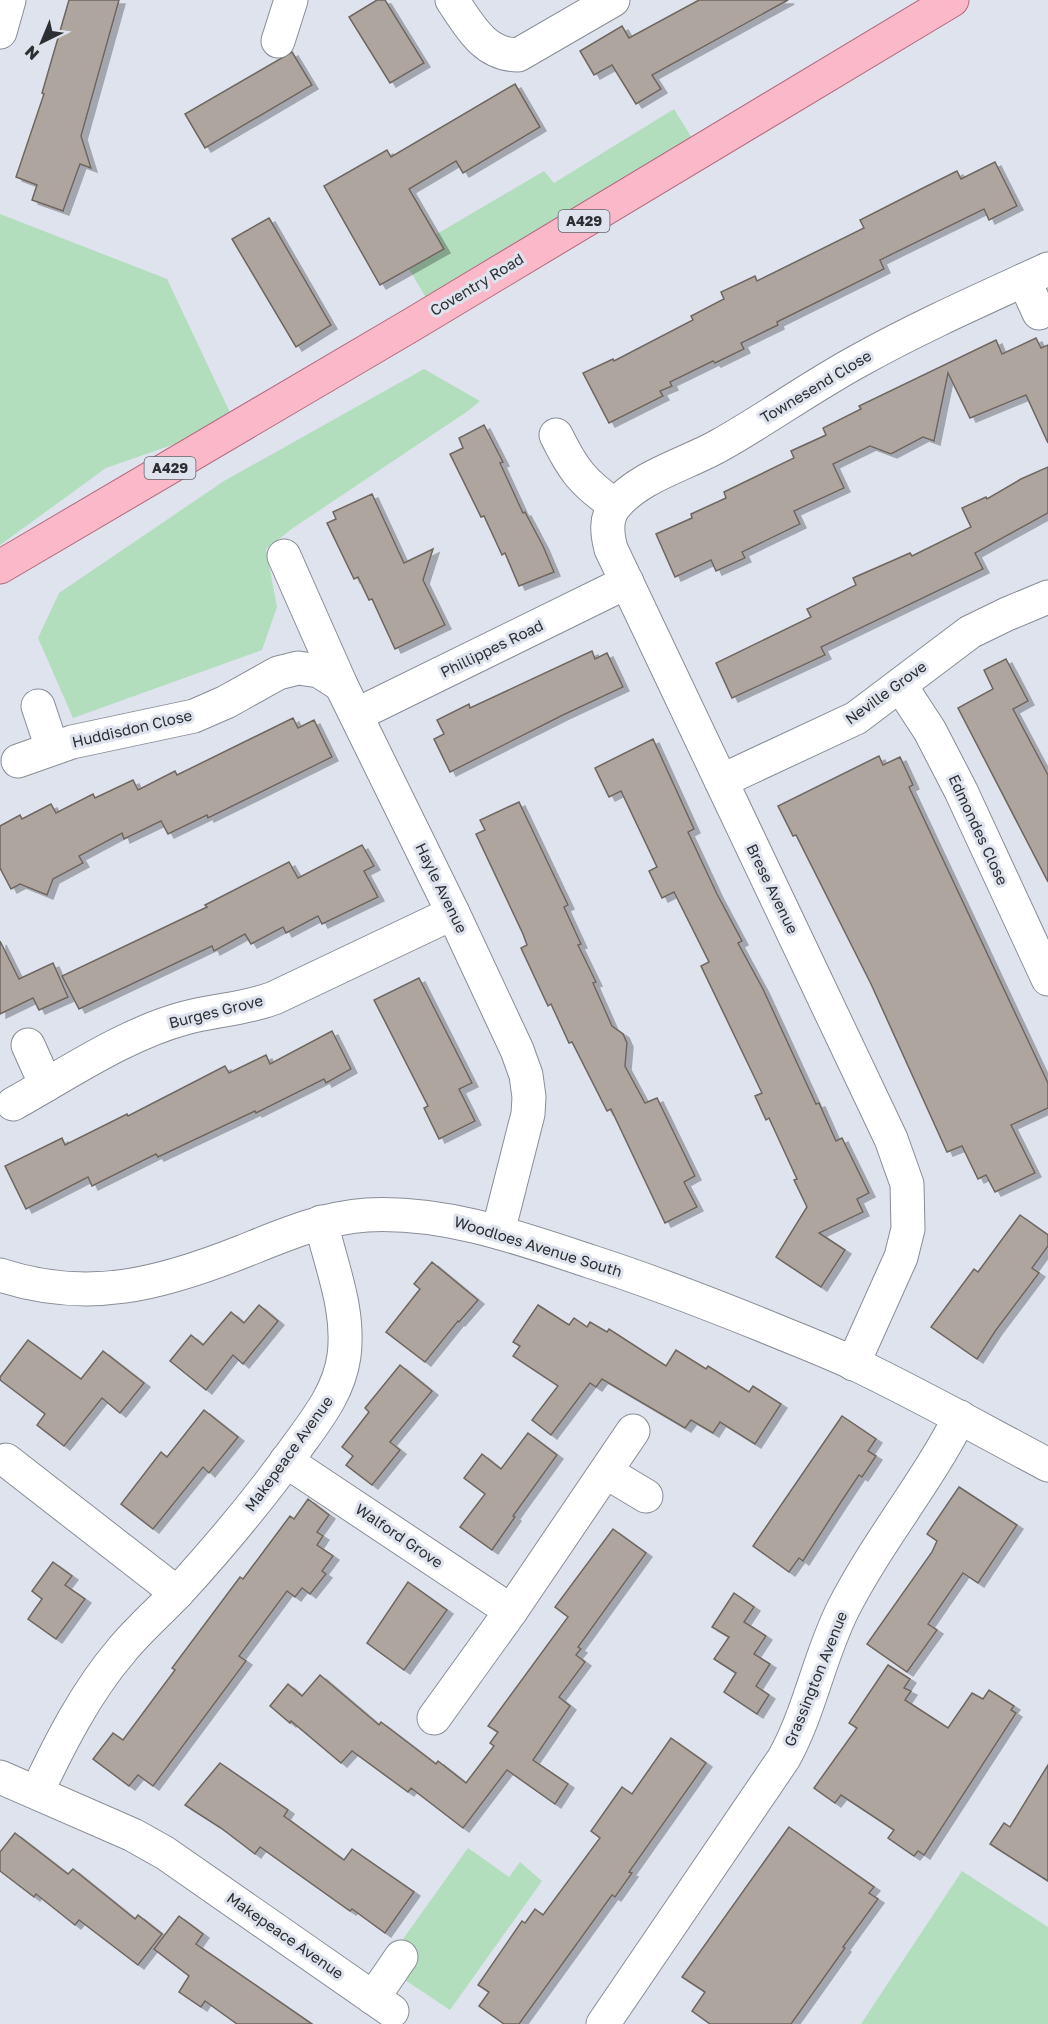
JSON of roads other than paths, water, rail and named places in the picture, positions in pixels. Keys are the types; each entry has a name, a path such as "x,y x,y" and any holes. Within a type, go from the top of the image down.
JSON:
{"main road":[{"name":"Coventry Road","path":"0,567 372,348 952,0"}],"street":[{"path":"0,32 9,0"},
{"path":"278,41 291,0"},
{"path":"452,0 473,32 493,50 507,55 518,55 613,0"},
{"name":"Townesend Close","path":"615,505 630,490 734,437 894,341 1036,274 1039,313"},
{"path":"556,435 576,473 615,505"},
{"name":"Brese Avenue","path":"615,505 608,519 608,540 891,1139 907,1184 908,1229 901,1257 853,1364"},
{"name":"Hayle Avenue","path":"284,556 341,685 453,912 517,1050 526,1075 529,1097 528,1114 498,1232"},
{"name":"Phillippes Road","path":"356,715 627,582"},
{"name":"Neville Grove","path":"721,781 856,718 970,632 1048,597"},
{"name":"Huddisdon Close","path":"18,761 72,742 195,716 226,702 278,673 298,668 319,671 341,685"},
{"name":"Edmondes Close","path":"900,685 930,731 961,791 1048,979"},
{"name":"Huddisdon Close","path":"38,706 52,748"},
{"name":"Burges Grove","path":"13,1104 124,1041 186,1017 253,1005 274,998 453,912"},
{"path":"28,1045 46,1085"},
{"name":"Woodloes Avenue South","path":"0,1275 48,1287 106,1290 169,1277 321,1222 363,1215 401,1214 449,1220 498,1232 615,1269 695,1298 853,1364 960,1417 1048,1465"},
{"name":"Makepeace Avenue","path":"37,1792 55,1754 97,1683 120,1652 229,1535 286,1461 333,1392 344,1357 345,1330 342,1305 321,1222"},
{"name":"Grassington Avenue","path":"603,2024 784,1758 802,1721 818,1670 843,1608 873,1555 960,1417"},
{"path":"434,1719 511,1611 633,1431"},
{"path":"6,1460 177,1593"},
{"name":"Walford Grove","path":"286,1461 511,1611"},
{"path":"606,1472 646,1496"},
{"name":"Makepeace Avenue","path":"0,1777 133,1835 165,1853 382,2005 401,1957"}]}
